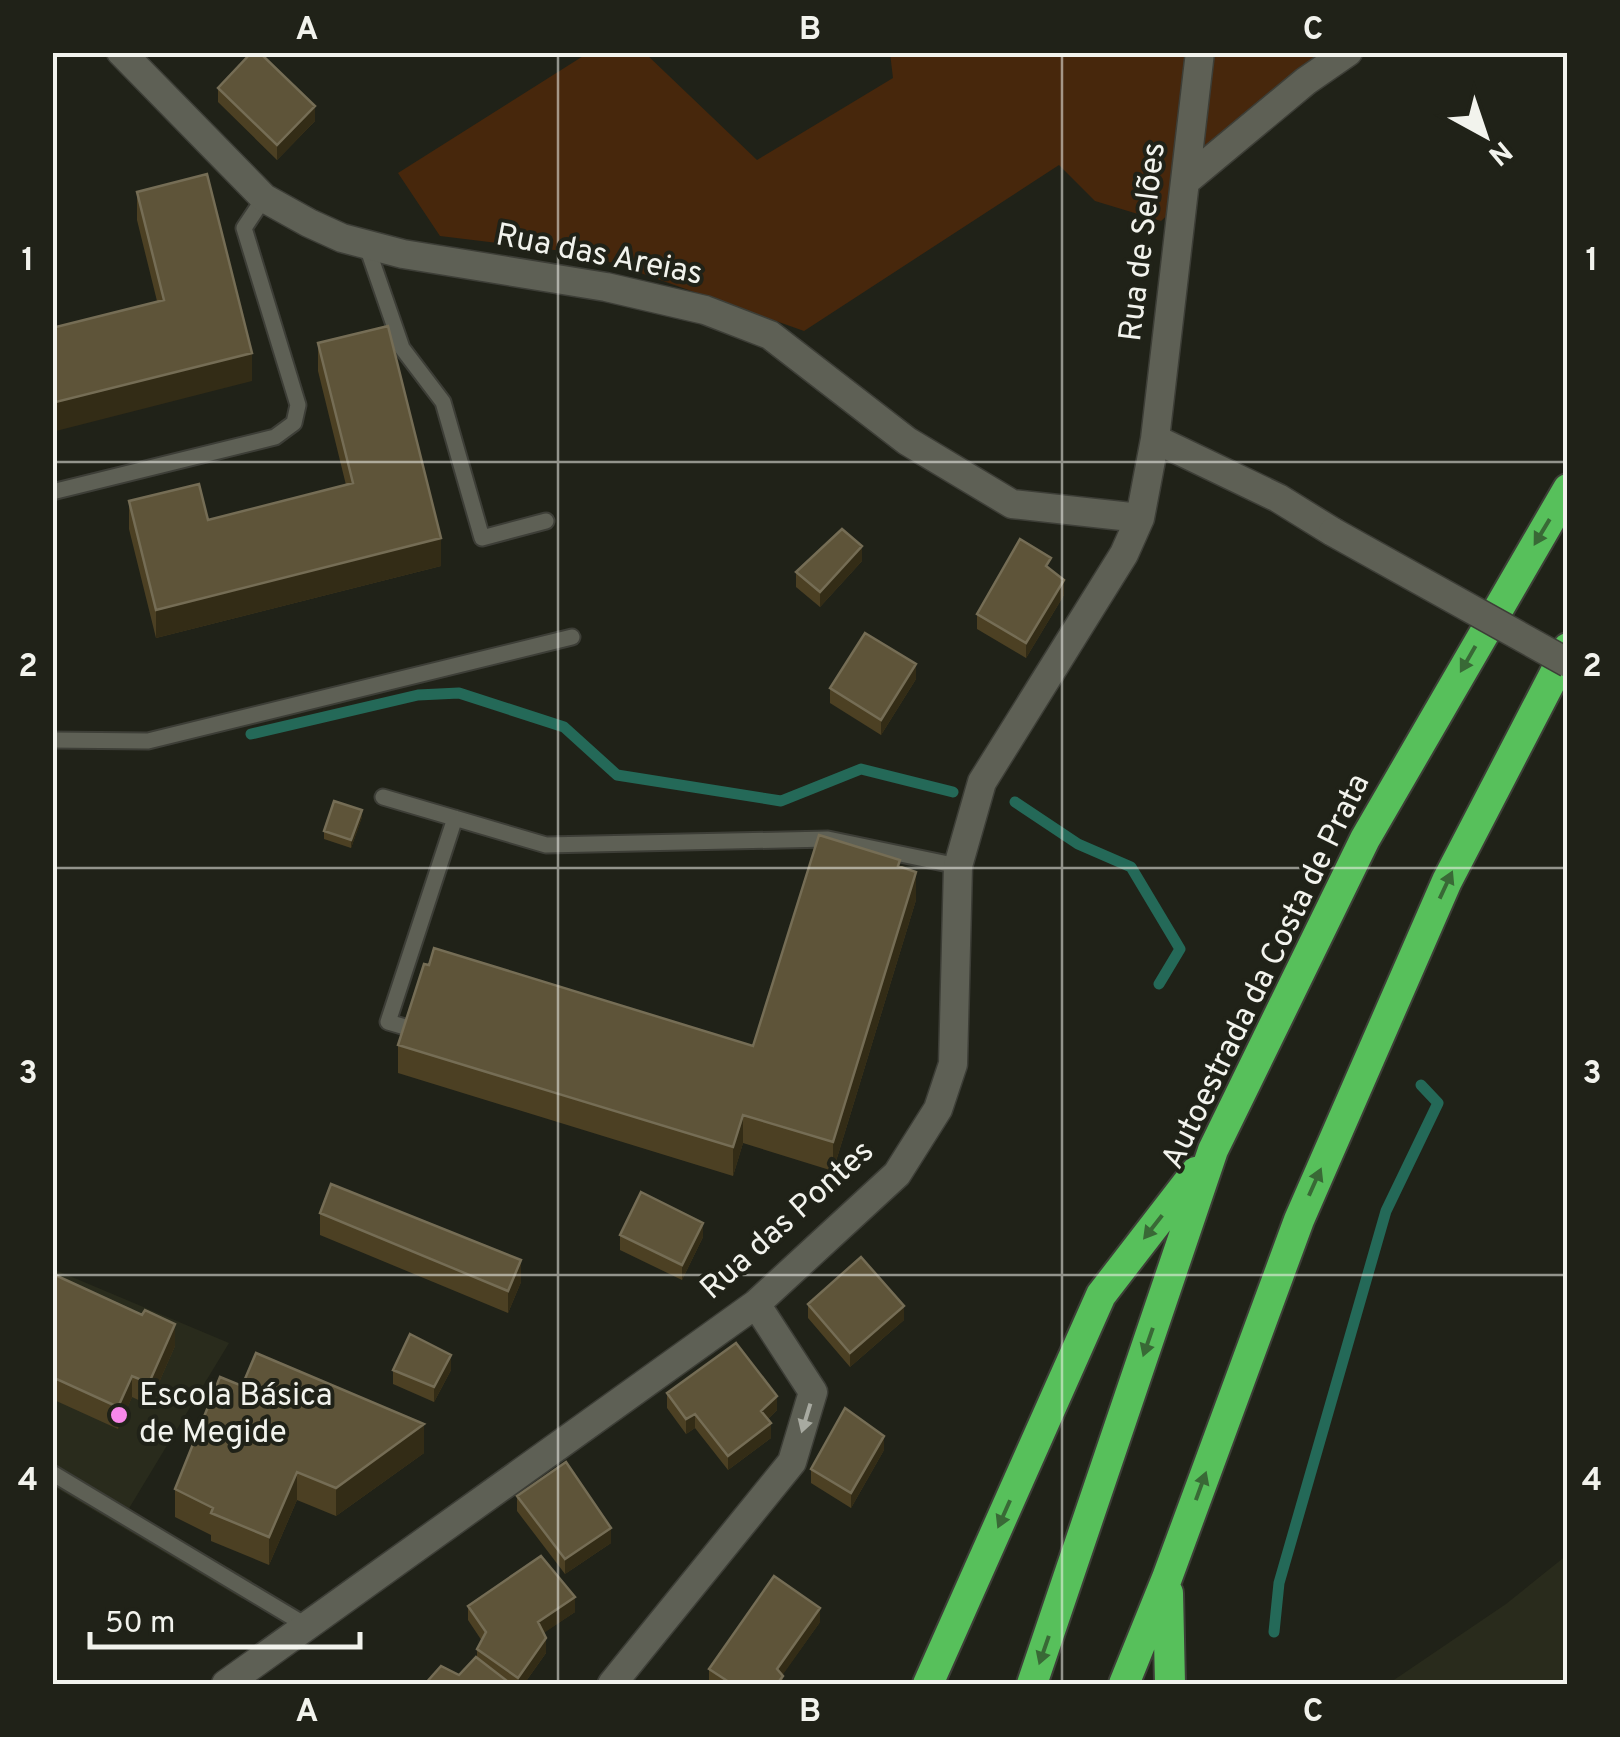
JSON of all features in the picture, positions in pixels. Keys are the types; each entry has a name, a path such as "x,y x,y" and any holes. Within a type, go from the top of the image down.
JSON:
{"highway":[{"name":"Autoestrada da Costa de Prata","path":"1032,1684 1213,1150 1365,839 1568,489"},
{"path":"1124,1684 1299,1220 1447,881 1568,648"},
{"path":"928,1684 1101,1295 1213,1150"},
{"path":"1167,1578 1170,1684"}],"street":[{"name":"Rua das Areias","path":"121,52 264,198 309,223 366,244 464,266 606,287 704,310 770,335 906,441 1012,504 1140,518"},
{"name":"Rua de Selões","path":"1156,438 1200,52"},
{"path":"1187,180 1306,81 1348,52"},
{"path":"1156,438 1278,498 1568,663"},
{"name":"Rua das Pontes","path":"226,1684 756,1304 897,1174 938,1110 953,1064 958,866 982,782 1124,554 1140,518 1156,438"},
{"path":"612,1684 792,1462 814,1392 756,1304"}],"lane":[{"path":"52,492 276,436 294,423 298,405 244,228 264,198"},
{"path":"366,244 402,348 443,402 482,538 546,521"},
{"path":"52,740 148,742 572,638"},
{"path":"383,797 546,845 828,839 958,866"},
{"path":"412,1029 388,1022 455,818"},
{"path":"52,1473 307,1626"}],"shaded area":[{"path":"588,53 645,53 757,160 893,78 890,53 1346,53 1161,221 1095,201 1059,165 804,331 587,254 440,236 398,173"},
{"name":"Escola Básica de Megide","path":"53,1269 229,1343 128,1510 252,1581 242,1599 53,1486"},
{"path":"1567,1555 1567,1684 1388,1684 1506,1604"}],"building":[{"path":"252,52 259,52 315,106 277,145 218,88"},
{"path":"207,174 252,353 52,403 52,328 164,300 137,192"},
{"path":"388,326 441,538 156,610 129,501 199,484 208,520 353,483 318,343"},
{"path":"842,529 862,546 820,592 796,572"},
{"path":"1020,539 1051,558 1046,566 1064,580 1026,643 977,614"},
{"path":"865,633 916,664 881,720 830,688"},
{"path":"334,801 362,810 351,840 324,831"},
{"path":"819,835 900,860 898,866 916,872 833,1142 743,1115 733,1147 398,1045 424,964 429,965 434,948 753,1046"},
{"path":"331,1184 521,1260 508,1291 320,1213"},
{"path":"641,1192 703,1223 682,1265 620,1235"},
{"path":"861,1257 904,1306 850,1353 808,1304"},
{"path":"55,1275 142,1315 145,1310 175,1324 149,1383 132,1376 118,1407 52,1377"},
{"path":"410,1334 451,1355 434,1387 393,1370"},
{"path":"736,1343 777,1396 761,1411 771,1423 728,1456 695,1414 686,1419 667,1393"},
{"path":"256,1353 424,1424 336,1488 297,1472 269,1537 211,1513 213,1508 175,1489 220,1377 242,1386"},
{"path":"845,1408 884,1436 851,1493 811,1469"},
{"path":"566,1462 611,1528 565,1559 517,1496"},
{"path":"541,1556 575,1597 538,1622 546,1638 518,1678 477,1649 486,1632 468,1606"},
{"path":"774,1576 820,1608 777,1669 783,1676 777,1684 732,1684 709,1669"},
{"path":"476,1657 511,1684 425,1684 441,1666 459,1675"}],"waterway":[{"path":"251,734 418,695 459,693 564,727 617,775 781,801 861,769 953,792"},
{"path":"1015,802 1078,844 1131,867 1180,949 1159,984"},
{"path":"1274,1632 1279,1583 1386,1211 1438,1103 1421,1085"}],"place":[{"name":"Escola Básica de Megide","path":"119,1415"}]}
